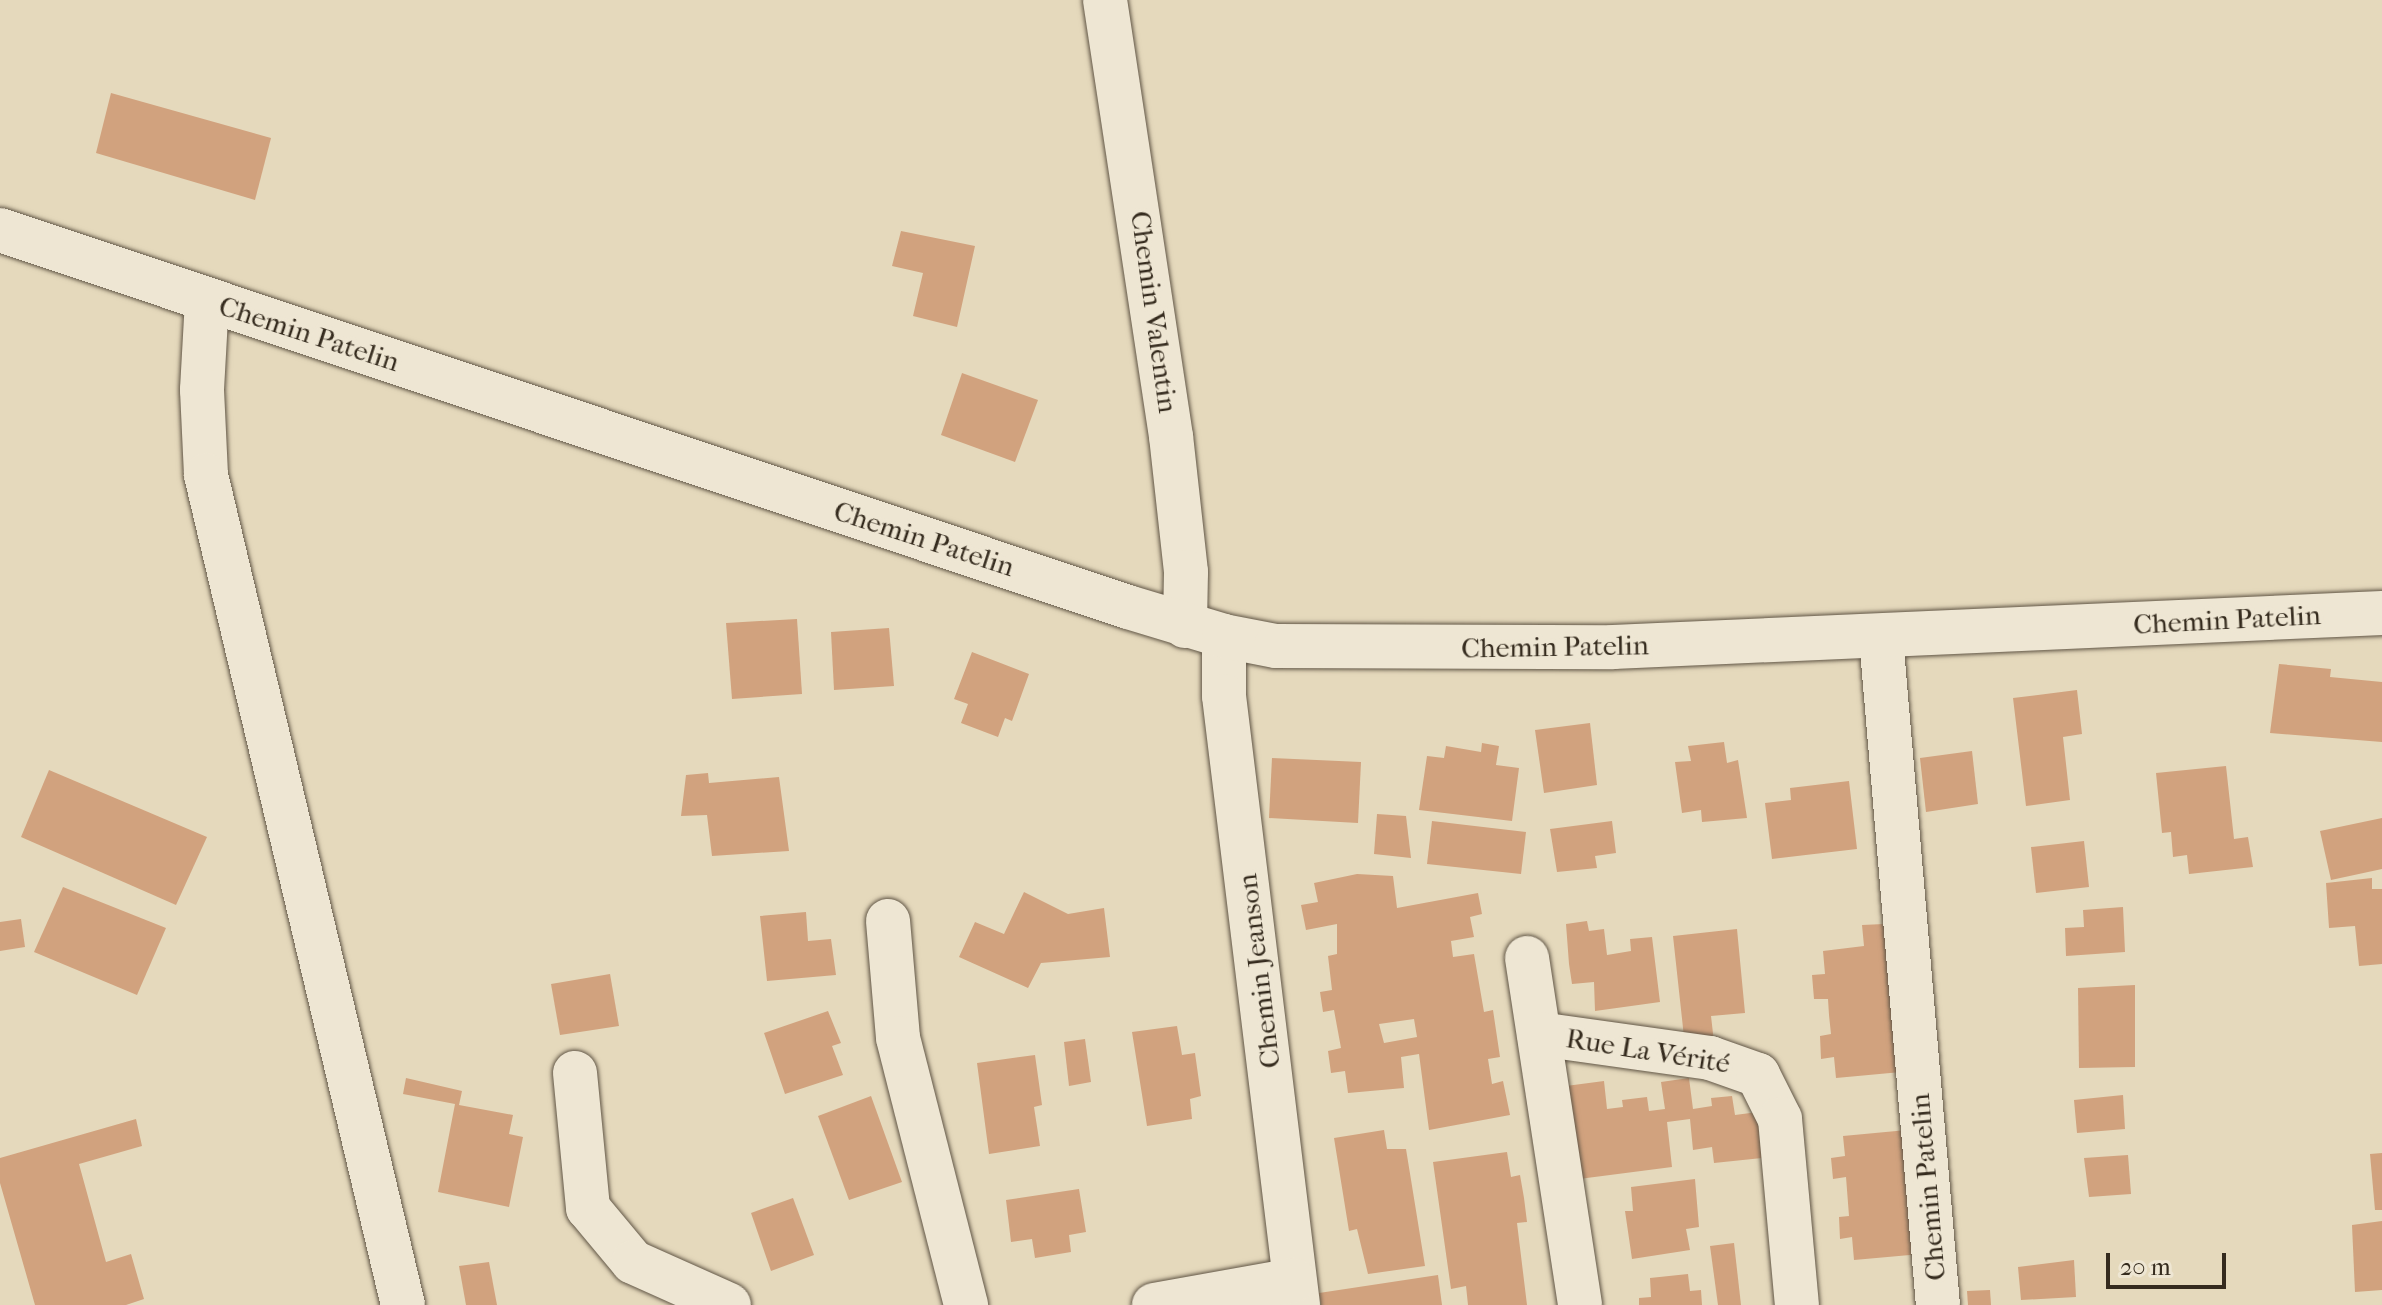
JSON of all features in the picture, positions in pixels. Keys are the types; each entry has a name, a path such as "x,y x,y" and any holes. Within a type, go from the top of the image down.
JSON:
{"street":[{"name":"Chemin Valentin","path":"1105,0 1171,436 1186,572 1204,631"},
{"name":"Chemin Patelin","path":"0,230 1204,631 1347,649 1881,638 2382,613"},
{"path":"207,300 202,390 206,475 403,1305"},
{"name":"Chemin Jeanson","path":"1204,631 1224,696 1296,1293"},
{"name":"Chemin Patelin","path":"1881,638 1938,1305"},
{"path":"888,921 898,1038 966,1305"},
{"name":"Rue La Vérité","path":"1527,958 1580,1305"},
{"name":"Rue La Vérité","path":"1539,1034 1710,1058 1758,1075 1780,1119 1797,1305"},
{"path":"575,1073 588,1208 633,1262 729,1305"},
{"path":"1154,1305 1296,1293"}],"building":[{"path":"111,93 271,138 255,200 96,153"},
{"path":"901,231 975,246 957,327 913,316 923,273 892,266"},
{"path":"962,373 1038,400 1015,462 941,435"},
{"path":"797,619 802,694 732,699 726,623"},
{"path":"889,628 894,686 834,690 831,632"},
{"path":"972,652 1029,674 1012,721 1005,718 998,737 961,723 968,704 954,699"},
{"path":"2279,664 2331,669 2330,677 2382,682 2382,742 2270,733"},
{"path":"2077,690 2082,734 2063,737 2070,800 2026,806 2013,698"},
{"path":"1590,723 1597,785 1544,793 1535,730"},
{"path":"1724,742 1727,763 1738,760 1747,818 1702,822 1701,810 1682,813 1675,762 1691,761 1688,746"},
{"path":"1482,743 1499,746 1496,765 1519,768 1512,821 1419,810 1427,756 1444,758 1446,746 1481,752"},
{"path":"1972,751 1978,804 1926,812 1920,758"},
{"path":"1272,758 1361,762 1358,823 1269,818"},
{"path":"2226,766 2234,839 2248,837 2253,867 2189,874 2187,855 2173,857 2171,832 2162,833 2156,773"},
{"path":"49,770 207,837 176,905 21,837"},
{"path":"708,773 709,783 779,777 789,851 712,856 707,815 681,816 686,775"},
{"path":"1849,781 1857,849 1772,859 1765,803 1791,800 1790,788"},
{"path":"1377,814 1406,816 1411,858 1374,854"},
{"path":"2382,818 2382,869 2331,880 2320,831"},
{"path":"1432,821 1526,832 1521,874 1427,864"},
{"path":"1612,821 1616,853 1595,856 1597,868 1557,872 1550,829"},
{"path":"2084,841 2089,887 2036,893 2031,847"},
{"path":"1357,874 1393,876 1397,908 1478,893 1482,914 1470,917 1474,937 1451,941 1453,957 1474,954 1484,1012 1493,1010 1500,1057 1488,1059 1492,1084 1503,1081 1510,1115 1429,1130 1419,1054 1401,1057 1404,1088 1348,1093 1345,1071 1331,1073 1328,1051 1341,1048 1334,1010 1323,1012 1320,992 1332,990 1328,956 1337,954 1337,924 1306,930 1301,905 1318,902 1314,883","holes":["1414,1019 1417,1037 1384,1043 1379,1024"]},
{"path":"2372,878 2372,889 2382,889 2382,964 2359,966 2355,926 2329,928 2326,883"},
{"path":"63,887 166,928 137,995 34,952"},
{"path":"1024,892 1068,914 1104,908 1110,957 1041,963 1028,988 959,957 975,922 1004,934"},
{"path":"2123,907 2125,952 2066,956 2065,928 2084,927 2083,910"},
{"path":"806,912 808,941 831,939 836,975 767,981 760,916"},
{"path":"21,919 25,947 0,951 0,922"},
{"path":"1587,921 1589,931 1604,929 1607,955 1631,951 1630,939 1652,937 1660,1002 1595,1011 1594,982 1572,984 1569,964 1566,924"},
{"path":"1884,924 1901,1072 1836,1078 1834,1057 1821,1059 1820,1036 1831,1034 1828,999 1814,999 1812,975 1825,974 1823,951 1864,946 1862,925"},
{"path":"1737,929 1745,1013 1711,1016 1714,1042 1684,1037 1673,936"},
{"path":"610,974 619,1026 560,1035 551,984"},
{"path":"2135,985 2135,1067 2079,1068 2078,988"},
{"path":"828,1011 841,1043 832,1046 843,1075 785,1094 764,1033"},
{"path":"1177,1026 1182,1055 1195,1053 1201,1096 1190,1099 1192,1119 1147,1126 1132,1032"},
{"path":"1085,1039 1091,1082 1069,1086 1064,1042"},
{"path":"1035,1055 1042,1105 1034,1107 1040,1146 989,1154 977,1063"},
{"path":"406,1078 462,1091 459,1105 513,1115 509,1134 523,1137 509,1207 438,1192 455,1104 403,1094"},
{"path":"1689,1078 1693,1109 1712,1106 1711,1098 1732,1096 1735,1115 1758,1112 1762,1158 1714,1163 1712,1147 1693,1150 1690,1119 1667,1122 1672,1167 1579,1179 1566,1086 1604,1081 1607,1109 1623,1107 1622,1100 1647,1097 1649,1111 1665,1109 1661,1082"},
{"path":"2123,1095 2125,1129 2077,1133 2074,1100"},
{"path":"871,1096 902,1182 849,1200 818,1116"},
{"path":"136,1119 142,1146 79,1164 106,1262 131,1254 144,1299 126,1305 35,1305 0,1183 0,1158"},
{"path":"1384,1130 1387,1149 1406,1149 1425,1266 1368,1274 1357,1229 1349,1231 1334,1138"},
{"path":"1907,1130 1921,1254 1854,1260 1852,1237 1840,1239 1839,1217 1849,1216 1846,1177 1833,1179 1831,1158 1845,1156 1843,1136"},
{"path":"1507,1152 1511,1177 1520,1175 1524,1198 1527,1222 1517,1223 1527,1305 1468,1305 1466,1286 1451,1289 1433,1162"},
{"path":"2382,1153 2382,1210 2375,1210 2370,1154"},
{"path":"2128,1155 2131,1194 2089,1197 2084,1158"},
{"path":"1695,1179 1699,1227 1686,1229 1690,1250 1632,1259 1625,1211 1633,1211 1631,1187"},
{"path":"1079,1189 1086,1232 1069,1235 1071,1252 1035,1258 1032,1239 1011,1242 1006,1200"},
{"path":"793,1198 814,1255 771,1271 751,1213"},
{"path":"2382,1221 2382,1290 2355,1292 2352,1225"},
{"path":"1734,1243 1741,1305 1718,1305 1710,1246"},
{"path":"2074,1260 2076,1297 2021,1300 2018,1267"},
{"path":"489,1262 497,1305 466,1305 459,1266"},
{"path":"1688,1274 1690,1291 1701,1290 1702,1305 1639,1305 1639,1298 1651,1297 1650,1278"},
{"path":"1438,1275 1442,1305 1321,1305 1319,1293"},
{"path":"1990,1290 1991,1305 1968,1305 1967,1291"}]}
